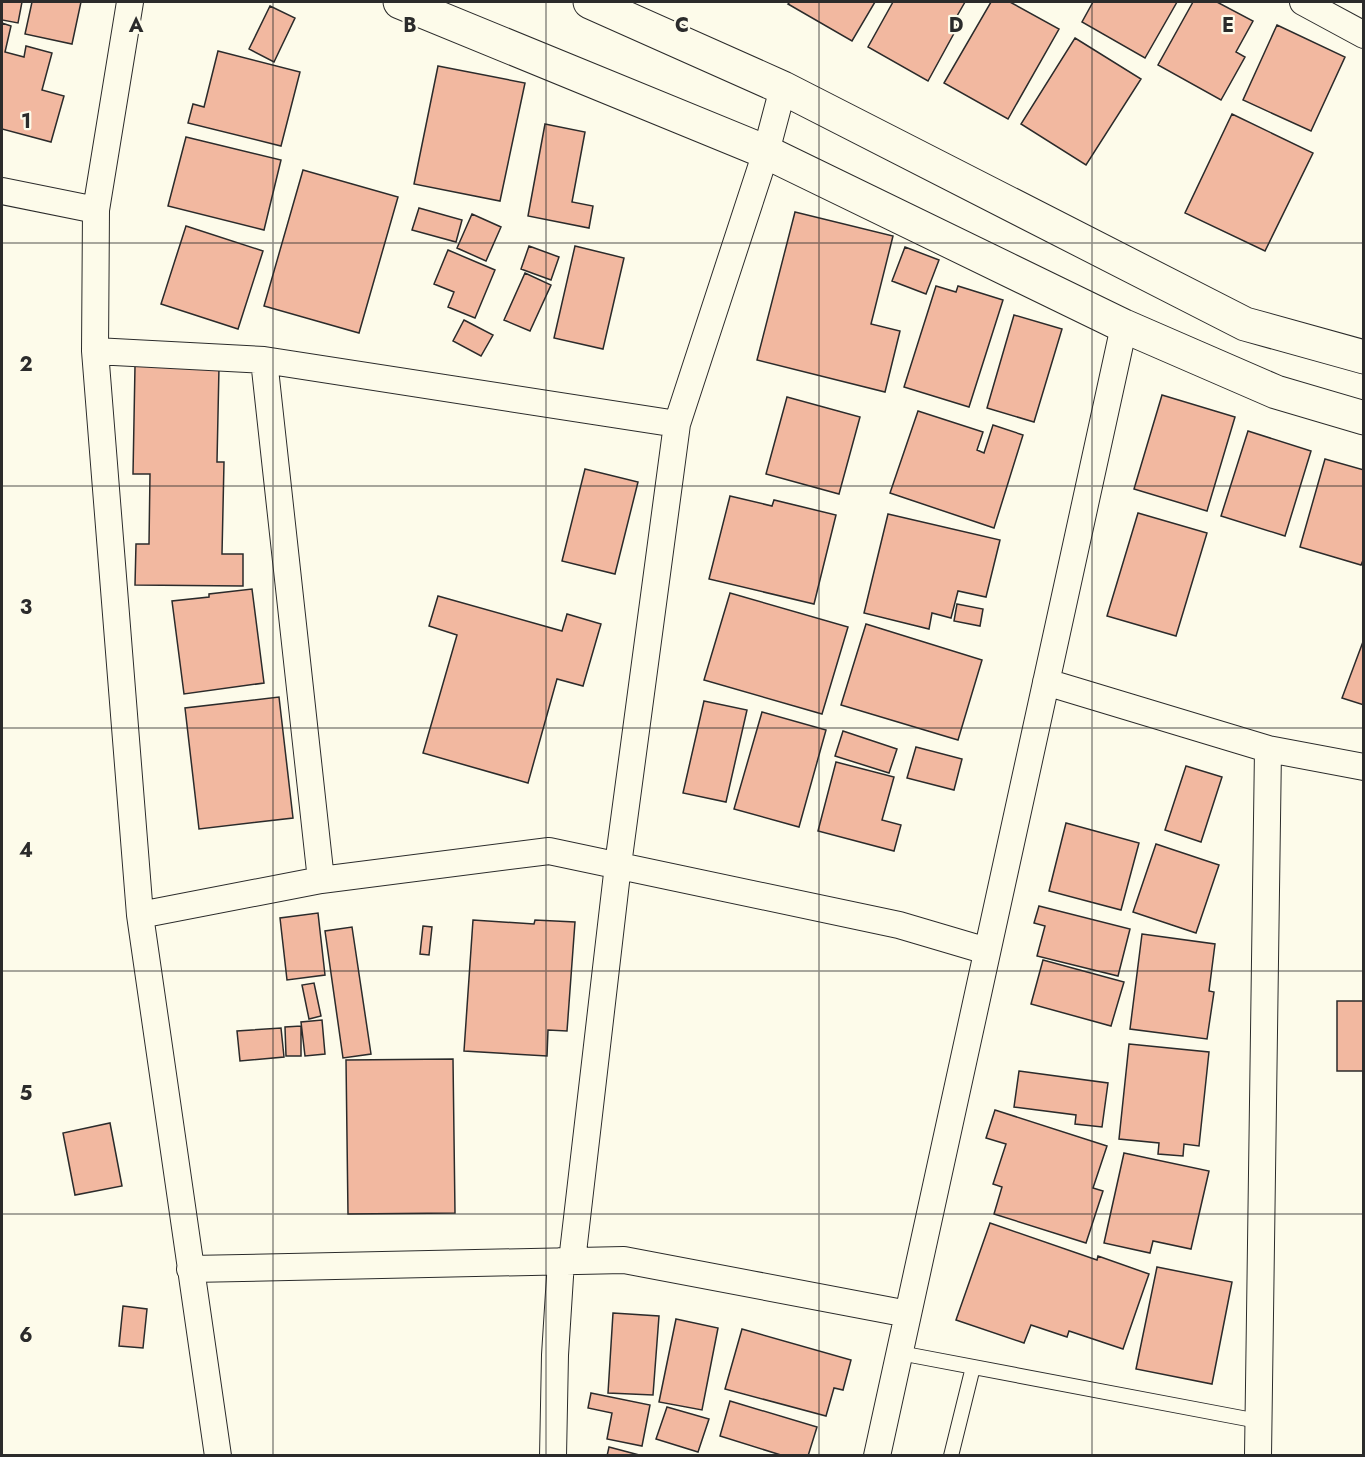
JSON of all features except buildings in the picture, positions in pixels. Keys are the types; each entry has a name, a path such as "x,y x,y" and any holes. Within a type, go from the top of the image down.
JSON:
{"street":[{"path":"130,2 96,210 95,351 140,915 218,1455"},
{"path":"400,2 766,152 1124,326 1276,392 1364,418"},
{"path":"590,2 783,88 1245,324 1364,357"},
{"path":"1303,2 1363,27"},
{"path":"553,1455 555,1355 566,1261 677,424 766,152 783,88"},
{"path":"2,191 96,210"},
{"path":"877,1455 1124,326"},
{"path":"95,351 264,360 677,424"},
{"path":"264,360 321,880"},
{"path":"1046,682 1268,749 1364,767"},
{"path":"1258,1455 1268,749"},
{"path":"140,915 321,880 549,850 899,925 987,951"},
{"path":"190,1269 624,1260 908,1314"}],"lane":[{"path":"900,1353 1258,1421"},
{"path":"951,1455 973,1367"}]}
